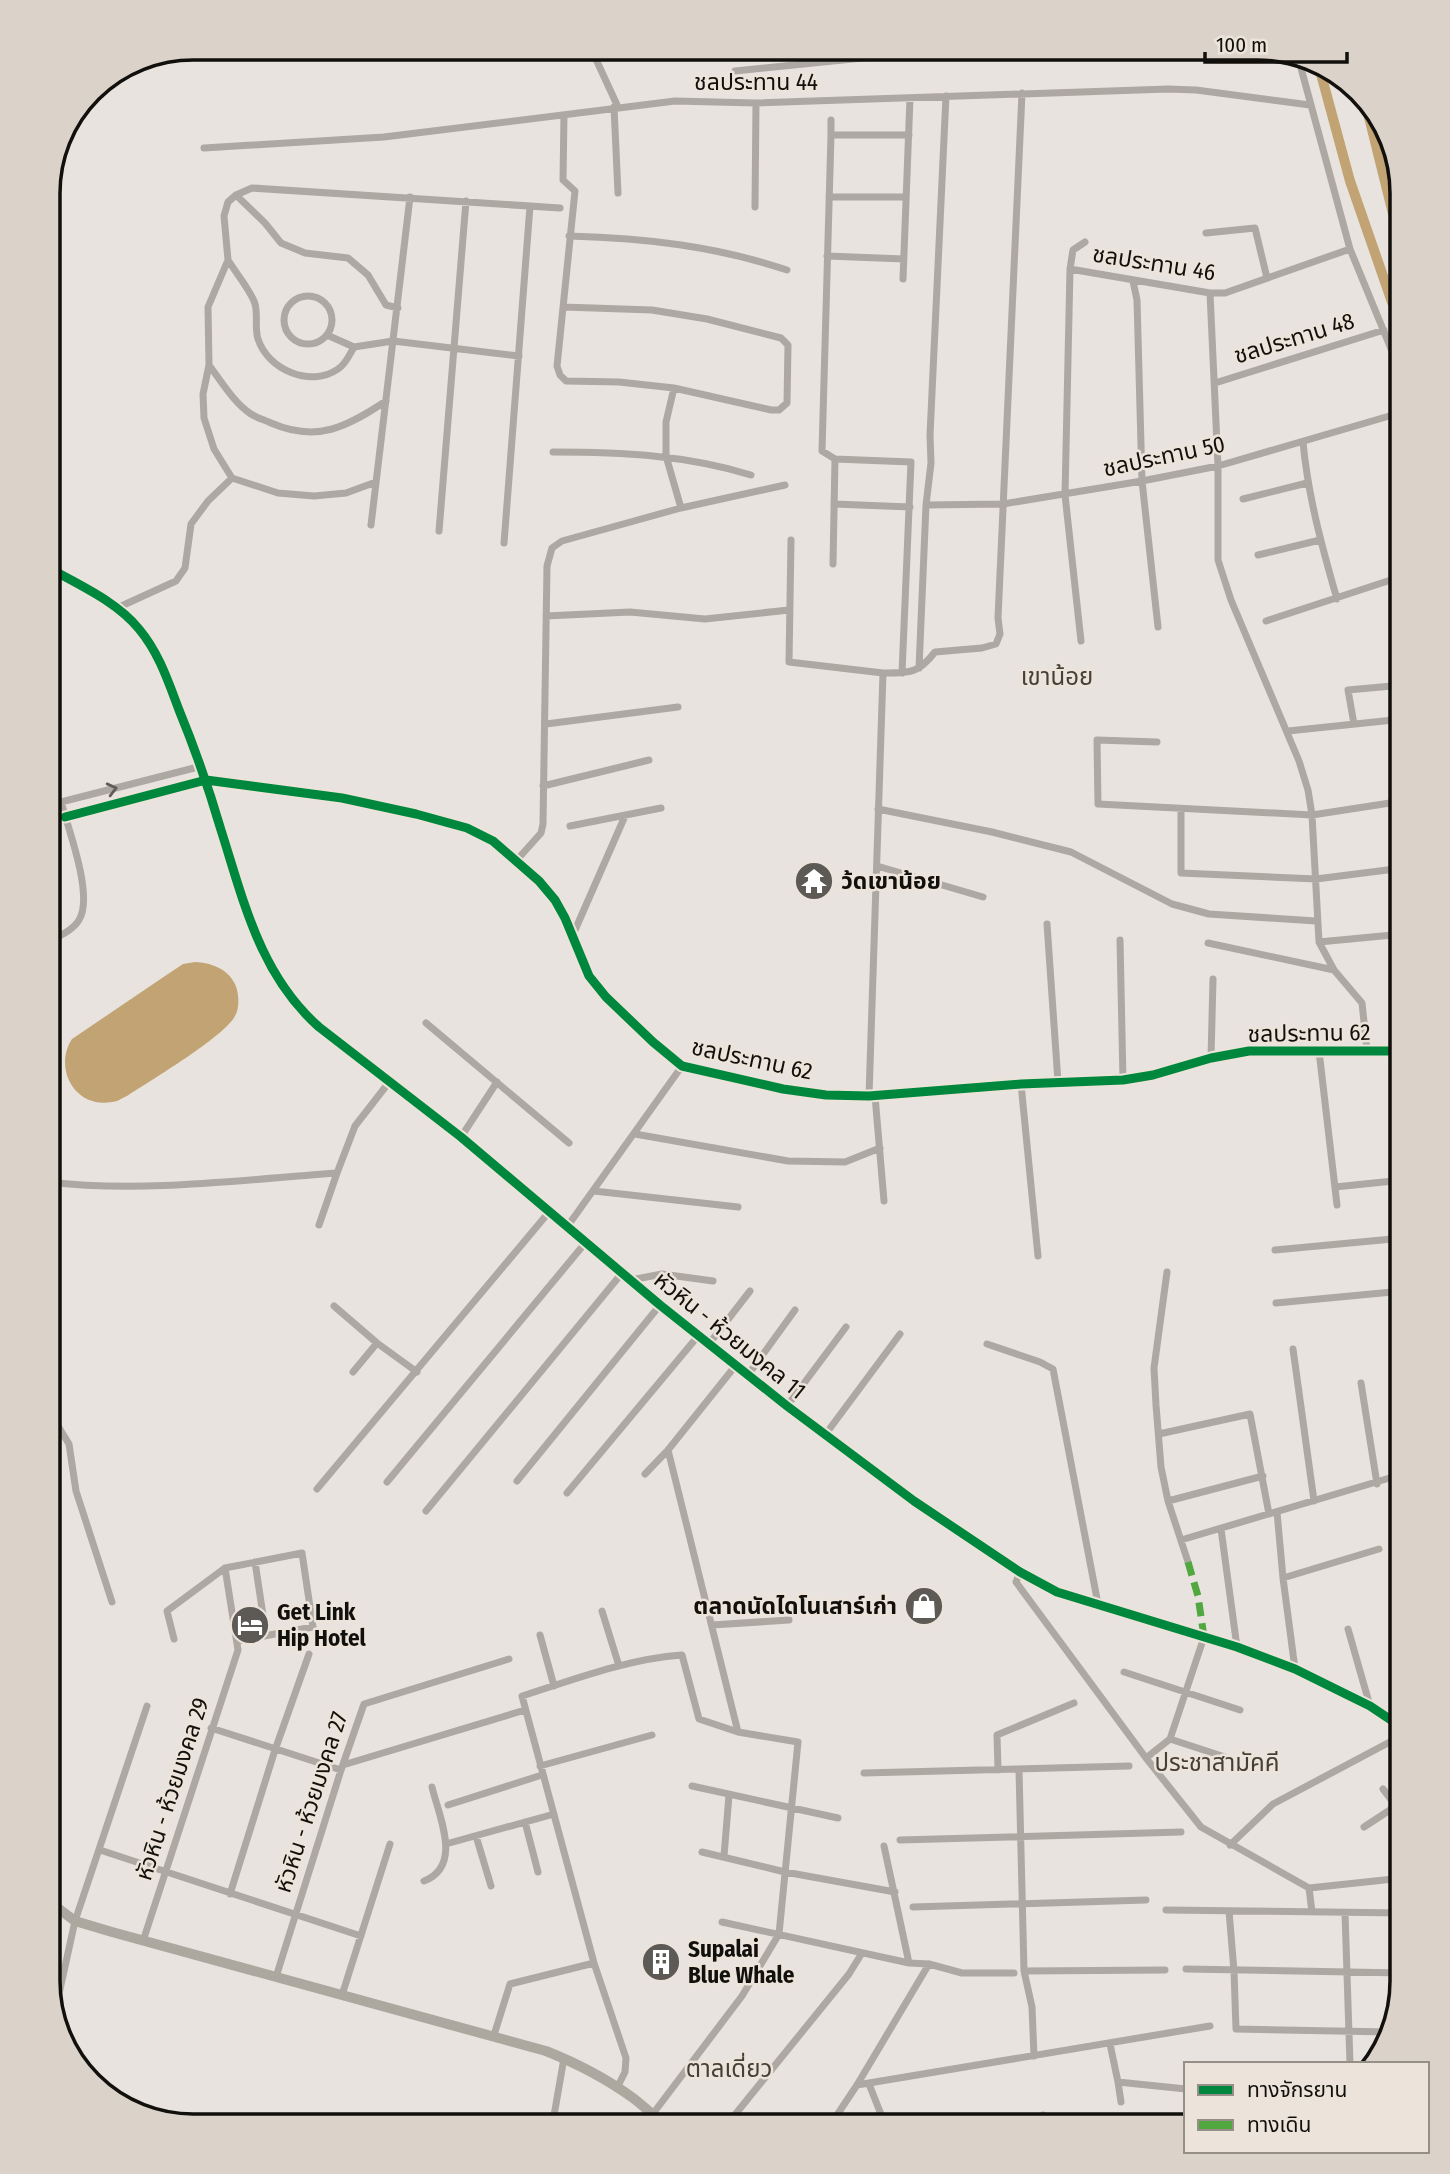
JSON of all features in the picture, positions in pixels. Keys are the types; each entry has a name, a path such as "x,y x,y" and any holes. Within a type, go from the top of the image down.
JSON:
{"main road":[{"path":"60,1910 75,1921 495,2035 564,2058 617,2088 651,2114"}],"street":[{"path":"596,60 616,107 618,193"},
{"path":"735,71 843,60"},
{"path":"1301,67 1350,249 1390,345"},
{"name":"ชลประทาน 44","path":"204,148 384,137 674,101 757,103 1022,93 1196,90 1310,105"},
{"path":"791,540 789,662 883,673 911,673 935,652 982,648 996,644 999,639 1022,93"},
{"path":"919,668 926,505 931,463 930,422 946,96"},
{"path":"903,279 910,98"},
{"path":"755,208 757,103"},
{"path":"564,115 563,180 575,191 575,212 569,236 557,366 560,375 566,381 619,382 674,388 771,411 779,410 787,403 788,345 781,338 652,310 564,307"},
{"path":"831,120 822,451 835,459 911,462 902,673"},
{"path":"831,135 909,135"},
{"path":"354,347 340,369 320,377 301,377 280,367 264,351 258,340 256,303 228,260 224,216 228,202 236,195 252,188 560,208"},
{"path":"236,195 281,243 305,253 348,258 368,275 386,305 398,308"},
{"path":"371,525 410,197"},
{"path":"829,197 906,197"},
{"path":"439,531 466,201"},
{"path":"504,543 530,206"},
{"path":"1206,233 1255,228 1266,278"},
{"path":"569,236 628,238 707,248 787,270"},
{"path":"1081,641 1065,495 1070,269 1073,250 1085,242"},
{"name":"ชลประทาน 46","path":"1070,269 1210,293 1225,293 1350,249"},
{"path":"827,256 904,259"},
{"path":"228,260 208,307 209,365 203,394 204,418 214,449 232,478 278,493 314,496 346,493 376,482"},
{"path":"1133,281 1137,300 1142,481 1158,626"},
{"path":"1210,293 1218,466 1219,560 1231,600 1288,731 1308,789 1312,815 1319,942 1334,970 1362,1003 1367,1050"},
{"path":"309,296 323,301 332,316 327,335 312,344 304,345 294,341 285,329 283,320 288,307 301,297 309,296"},
{"name":"ชลประทาน 48","path":"1215,383 1384,330"},
{"path":"327,335 354,347 393,341 519,356"},
{"path":"209,365 251,414 288,430 321,433 353,423 386,401"},
{"path":"674,388 666,422 666,456 681,508"},
{"name":"ชลประทาน 50","path":"926,505 1003,504 1142,481 1218,466 1390,416"},
{"path":"1303,442 1307,483 1337,599"},
{"path":"553,452 666,456 713,463 751,475"},
{"path":"833,564 835,459"},
{"path":"117,608 176,580 185,568 191,524 203,507 232,478"},
{"path":"1243,499 1307,483"},
{"path":"516,861 541,833 543,824 547,566 552,548 562,541 681,508 785,485"},
{"path":"834,504 909,507"},
{"path":"1258,555 1320,540"},
{"name":"หัวหิน - ห้วยมงคล 11","path":"60,575 117,608 138,627 157,654 202,766 241,894 272,972 300,1010 461,1137 698,1336 914,1501 1020,1572 1057,1592 1237,1647 1295,1669 1370,1706 1390,1719"},
{"path":"1266,621 1390,581"},
{"path":"546,616 630,612 705,619 789,610"},
{"path":"883,673 872,1096 884,1201"},
{"path":"1354,724 1348,690 1390,686"},
{"path":"546,724 678,707"},
{"path":"1288,731 1390,720"},
{"path":"1157,742 1097,740 1098,804 1312,815 1390,803"},
{"path":"543,786 649,760"},
{"path":"60,934 71,929 80,920 83,910 83,877 61,802 202,766"},
{"path":"65,817 206,780"},
{"name":"ชลประทาน 62","path":"206,780 342,798 467,828 493,841 539,881 555,900 589,976 606,997 682,1066 783,1089 826,1095 872,1096 1021,1084 1123,1080 1153,1075 1211,1058 1250,1052 1390,1051"},
{"path":"570,826 661,808"},
{"path":"878,809 992,832 1071,852 1172,904 1209,914 1316,920"},
{"path":"1181,809 1181,873 1316,879 1390,870"},
{"path":"572,937 625,816"},
{"path":"877,866 983,897"},
{"path":"1047,924 1058,1082"},
{"path":"1319,942 1390,935"},
{"path":"1120,940 1123,1080"},
{"path":"1208,943 1334,970"},
{"path":"1211,1058 1213,979"},
{"path":"426,1023 569,1143"},
{"path":"1319,1051 1337,1205"},
{"path":"568,1227 682,1066"},
{"path":"319,1225 355,1126 390,1081"},
{"path":"461,1137 497,1082"},
{"path":"1021,1084 1038,1256"},
{"path":"635,1134 788,1161 845,1162 880,1149"},
{"path":"60,1183 178,1185 337,1173"},
{"path":"1335,1187 1390,1181"},
{"path":"594,1191 738,1207"},
{"path":"317,1489 549,1212"},
{"path":"1275,1250 1390,1239"},
{"path":"387,1482 586,1242"},
{"path":"1167,1272 1154,1368 1161,1467 1168,1501 1188,1562"},
{"path":"426,1511 622,1273"},
{"path":"631,1280 662,1274 713,1281"},
{"path":"709,1344 750,1291"},
{"path":"1276,1303 1390,1292"},
{"path":"334,1306 377,1343 417,1372"},
{"path":"517,1480 660,1306"},
{"path":"748,1375 795,1310"},
{"path":"788,1406 846,1326"},
{"path":"825,1435 900,1334"},
{"path":"568,1493 698,1336"},
{"path":"353,1372 377,1343"},
{"path":"987,1344 1049,1365 1055,1374 1098,1604"},
{"path":"1293,1349 1314,1501"},
{"path":"645,1474 668,1450 736,1365"},
{"path":"1361,1382 1377,1483"},
{"path":"1159,1434 1250,1414 1273,1513 1295,1669"},
{"path":"60,1429 69,1444 76,1491 112,1602"},
{"path":"668,1450 738,1732"},
{"path":"1168,1501 1263,1476"},
{"path":"1181,1541 1390,1478"},
{"path":"1221,1530 1237,1647"},
{"path":"1283,1578 1379,1549"},
{"path":"174,1639 167,1611 225,1568 302,1553 313,1627 237,1641 225,1568"},
{"path":"255,1562 266,1635"},
{"path":"1020,1572 1016,1582 1146,1758 1201,1827 1309,1888 1390,1879"},
{"path":"601,1611 619,1666"},
{"path":"712,1625 789,1620"},
{"path":"1348,1629 1370,1706"},
{"path":"540,1635 554,1686"},
{"path":"1146,1758 1170,1739 1204,1637"},
{"name":"หัวหิน - ห้วยมงคล 29","path":"143,1941 238,1650 237,1641"},
{"path":"230,1894 275,1750 309,1654"},
{"path":"617,2088 625,2072 626,2058 594,1963 522,1696 619,1666 651,1658 682,1655 699,1718 738,1732 798,1742 779,1934 742,1996 653,2114"},
{"name":"หัวหิน - ห้วยมงคล 27","path":"276,1977 364,1704 509,1659"},
{"path":"1124,1672 1240,1710"},
{"path":"998,1770 997,1735 1074,1703"},
{"path":"60,1988 75,1921 147,1706"},
{"path":"211,1728 275,1750 342,1767 525,1710"},
{"path":"540,1766 652,1735"},
{"path":"1170,1739 1225,1758"},
{"path":"1230,1845 1273,1804 1390,1742"},
{"path":"864,1773 1129,1766"},
{"path":"1019,1770 1024,1971 1032,2007 1034,2056"},
{"path":"448,1804 542,1775"},
{"path":"692,1786 838,1818"},
{"path":"424,1881 442,1869 446,1844 432,1787"},
{"path":"1383,1789 1390,1798"},
{"path":"724,1856 729,1795"},
{"path":"1364,1827 1390,1810"},
{"path":"446,1844 554,1814"},
{"path":"525,1822 538,1872"},
{"path":"900,1840 1181,1832"},
{"path":"476,1836 491,1886"},
{"path":"342,1995 390,1844"},
{"path":"884,1846 909,1964"},
{"path":"100,1850 361,1936"},
{"path":"702,1852 785,1872 895,1892"},
{"path":"1309,1888 1312,1912"},
{"path":"914,1907 1146,1900"},
{"path":"1166,1910 1390,1913"},
{"path":"1229,1911 1236,2029 1380,2032"},
{"path":"1345,1913 1350,2062"},
{"path":"722,1923 909,1964 929,1964 962,1973 1014,1973"},
{"path":"736,2114 849,1974 862,1953"},
{"path":"495,2035 510,1984 594,1963"},
{"path":"838,2114 929,1964"},
{"path":"1186,1969 1390,1973"},
{"path":"1024,1971 1165,1970"},
{"path":"857,2085 1210,2026"},
{"path":"1110,2044 1121,2102"},
{"path":"554,2114 564,2058"},
{"path":"1118,2082 1184,2089"},
{"path":"869,2084 882,2114"}],"shaded area":[{"path":"195,962 218,967 228,974 235,984 238,1008 228,1025 186,1058 118,1101 99,1102 78,1093 71,1084 65,1062 72,1039 183,964"}],"waterway":[{"path":"1322,76 1350,181 1390,296"},
{"path":"1370,122 1390,202"}],"marked path":[{"path":"1188,1562 1198,1596 1204,1637"}],"cycle path":[{"path":"60,574 96,594 130,619 158,658 212,799 256,936 282,984 299,1007 319,1027 461,1137 660,1305 787,1406 914,1501 1020,1572 1057,1592 1237,1647 1295,1669 1370,1706 1390,1719"},
{"path":"65,817 206,780 342,798 467,828 493,841 539,881 555,900 565,918 589,976 606,997 682,1066 783,1089 826,1095 869,1096 1021,1084 1123,1080 1249,1051 1390,1051"}],"place":[{"name":"ว้ดเขาน้อย","path":"814,881"},
{"name":"ตลาดนัดไดโนเสาร์เก่า","path":"924,1606"},
{"name":"Get Link Hip Hotel","path":"250,1625"},
{"name":"Supalai Blue Whale","path":"661,1962"}],"district":[{"name":"เขาน้อย","path":"1057,677"},
{"name":"ประชาสามัคคี","path":"1217,1763"},
{"name":"ตาลเดี่ยว","path":"729,2069"}]}
